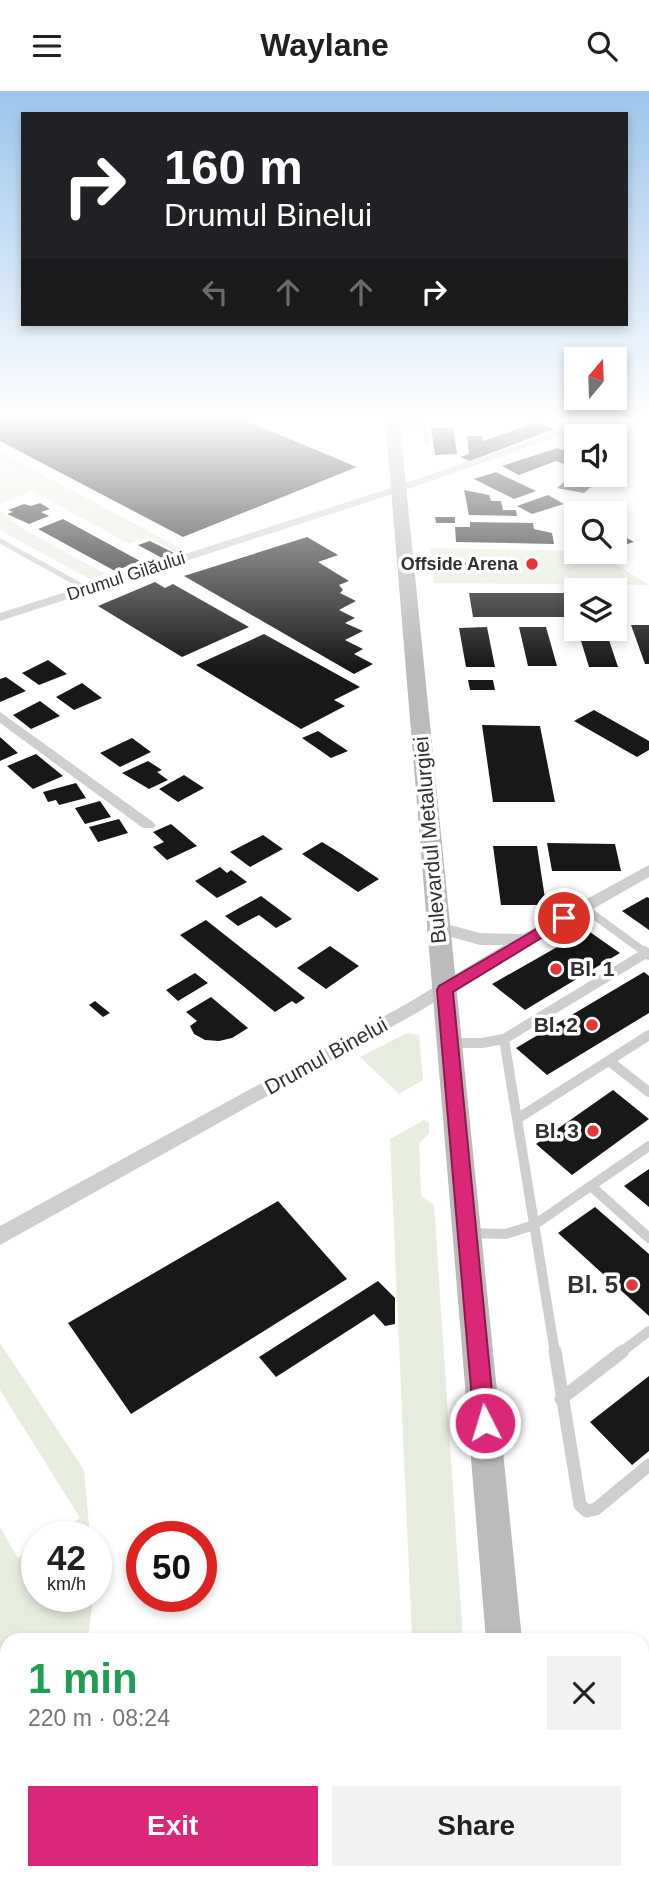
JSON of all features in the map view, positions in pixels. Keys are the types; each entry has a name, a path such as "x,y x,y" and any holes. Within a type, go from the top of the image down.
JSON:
{"main road":[{"name":"Bulevardul Metalurgiei","path":"399,499 503,1633"}],"street":[{"name":"Drumul Gilăului","path":"0,617 366,499"},
{"path":"0,716 148,825"},
{"name":"Drumul Binelui","path":"0,1236 444,990 526,939 649,870"},
{"path":"439,928 480,939 526,939"}],"lane":[{"path":"0,541 87,589"},
{"path":"449,1043 482,1043 504,1039 648,954 583,907"},
{"path":"517,1119 649,1035"},
{"path":"504,1039 580,1505 587,1511 596,1509 649,1465"},
{"path":"609,1061 649,1092"},
{"path":"468,1233 506,1234 534,1225 649,1146"},
{"path":"591,1186 649,1238"},
{"path":"561,1399 649,1331"}],"shaded area":[{"path":"48,499 89,499 182,549 176,552 148,537 130,544"},
{"path":"0,510 20,527 105,574 90,579 3,532 0,529"},
{"path":"430,548 564,550 564,564 616,564 649,585 627,585 627,578 564,578 564,584 434,583"},
{"path":"407,1033 419,1035 423,1080 399,1094 360,1057"},
{"path":"424,1120 429,1123 429,1134 419,1143 421,1196 434,1205 463,1633 412,1633 390,1139"},
{"path":"0,1343 84,1470 89,1521 75,1521 80,1518 0,1390"},
{"path":"0,1527 18,1558 21,1556 21,1612 91,1612 89,1633 0,1633"}],"building":[{"path":"111,499 276,499 183,537"},
{"path":"466,499 490,499 501,501 503,510 516,510 517,516 469,515"},
{"path":"536,499 556,499 564,504 532,514 517,506"},
{"path":"40,503 50,509 41,512 49,516 29,524 7,514 13,512 8,510 24,504 31,506"},
{"path":"435,517 455,517 455,523 436,523"},
{"path":"63,519 140,561 115,571 38,529"},
{"path":"470,522 533,523 534,529 552,533 554,544 456,542 455,527 470,527"},
{"path":"307,537 338,555 318,562 349,581 339,585 343,590 340,593 356,601 339,610 355,618 345,623 363,631 345,640 363,649 354,654 373,664 354,674 184,576"},
{"path":"150,541 174,553 162,558 138,545"},
{"path":"453,562 475,563 475,571 453,570"},
{"path":"155,582 165,588 173,584 249,627 182,657 98,606"},
{"path":"469,593 564,593 564,617 473,617"},
{"path":"631,625 649,625 649,664 645,664"},
{"path":"487,627 495,667 466,667 459,628"},
{"path":"519,627 546,627 557,666 528,666"},
{"path":"264,634 360,687 334,700 345,706 301,729 196,665"},
{"path":"581,641 609,641 618,667 589,667"},
{"path":"48,660 67,674 39,685 22,673"},
{"path":"6,677 26,691 0,702 0,679"},
{"path":"468,680 493,680 495,690 470,690"},
{"path":"82,683 102,698 74,710 56,697"},
{"path":"40,701 60,716 31,729 13,715"},
{"path":"594,710 649,741 649,750 637,757 574,721"},
{"path":"482,725 540,726 555,802 493,802"},
{"path":"318,731 348,751 331,758 302,738"},
{"path":"0,737 18,753 0,761"},
{"path":"132,738 151,752 120,767 100,753"},
{"path":"36,754 63,776 33,789 7,766"},
{"path":"148,761 162,770 157,772 168,780 149,789 122,773"},
{"path":"184,775 204,788 178,802 159,789"},
{"path":"76,783 86,798 59,805 56,800 48,802 43,792"},
{"path":"100,801 111,817 85,824 75,808"},
{"path":"119,819 128,833 98,842 89,827"},
{"path":"171,824 197,846 167,860 153,847 164,842 153,832"},
{"path":"263,835 283,849 250,867 230,852"},
{"path":"322,842 379,879 358,892 302,854"},
{"path":"547,843 615,844 621,871 552,871"},
{"name":"Bl. 1","path":"493,846 537,846 546,905 501,905"},
{"path":"220,867 227,873 231,870 247,882 217,898 195,881"},
{"path":"261,896 292,919 276,928 259,915 238,926 225,916"},
{"path":"649,898 649,930 622,911"},
{"path":"206,920 305,998 296,1004 292,1001 275,1012 180,935"},
{"name":"Bl. 1","path":"587,930 620,953 525,1010 492,984"},
{"path":"330,946 359,966 326,989 297,968"},
{"name":"Bl. 2","path":"644,972 649,976 649,1013 547,1075 516,1048"},
{"path":"195,973 208,983 178,1001 166,990"},
{"path":"211,997 248,1028 232,1038 219,1041 205,1040 194,1034 190,1026 197,1021 186,1012"},
{"path":"95,1001 110,1013 103,1017 89,1005"},
{"name":"Bl. 3","path":"613,1090 649,1119 572,1175 536,1144"},
{"path":"649,1169 649,1207 624,1186"},
{"path":"278,1201 347,1279 131,1414 68,1323"},
{"name":"Bl. 5","path":"595,1207 649,1254 649,1316 558,1233"},
{"path":"378,1281 395,1298 395,1324 385,1326 374,1314 276,1377 259,1357"},
{"path":"649,1376 649,1451 632,1465 590,1422"}],"place":[{"name":"Offside Arena","path":"532,564"},
{"name":"Bl. 1","path":"556,969"},
{"name":"Bl. 2","path":"592,1025"},
{"name":"Bl. 3","path":"593,1131"},
{"name":"Bl. 5","path":"632,1285"}],"route":[{"path":"485,1423 444,990 483,964 564,918"}]}
